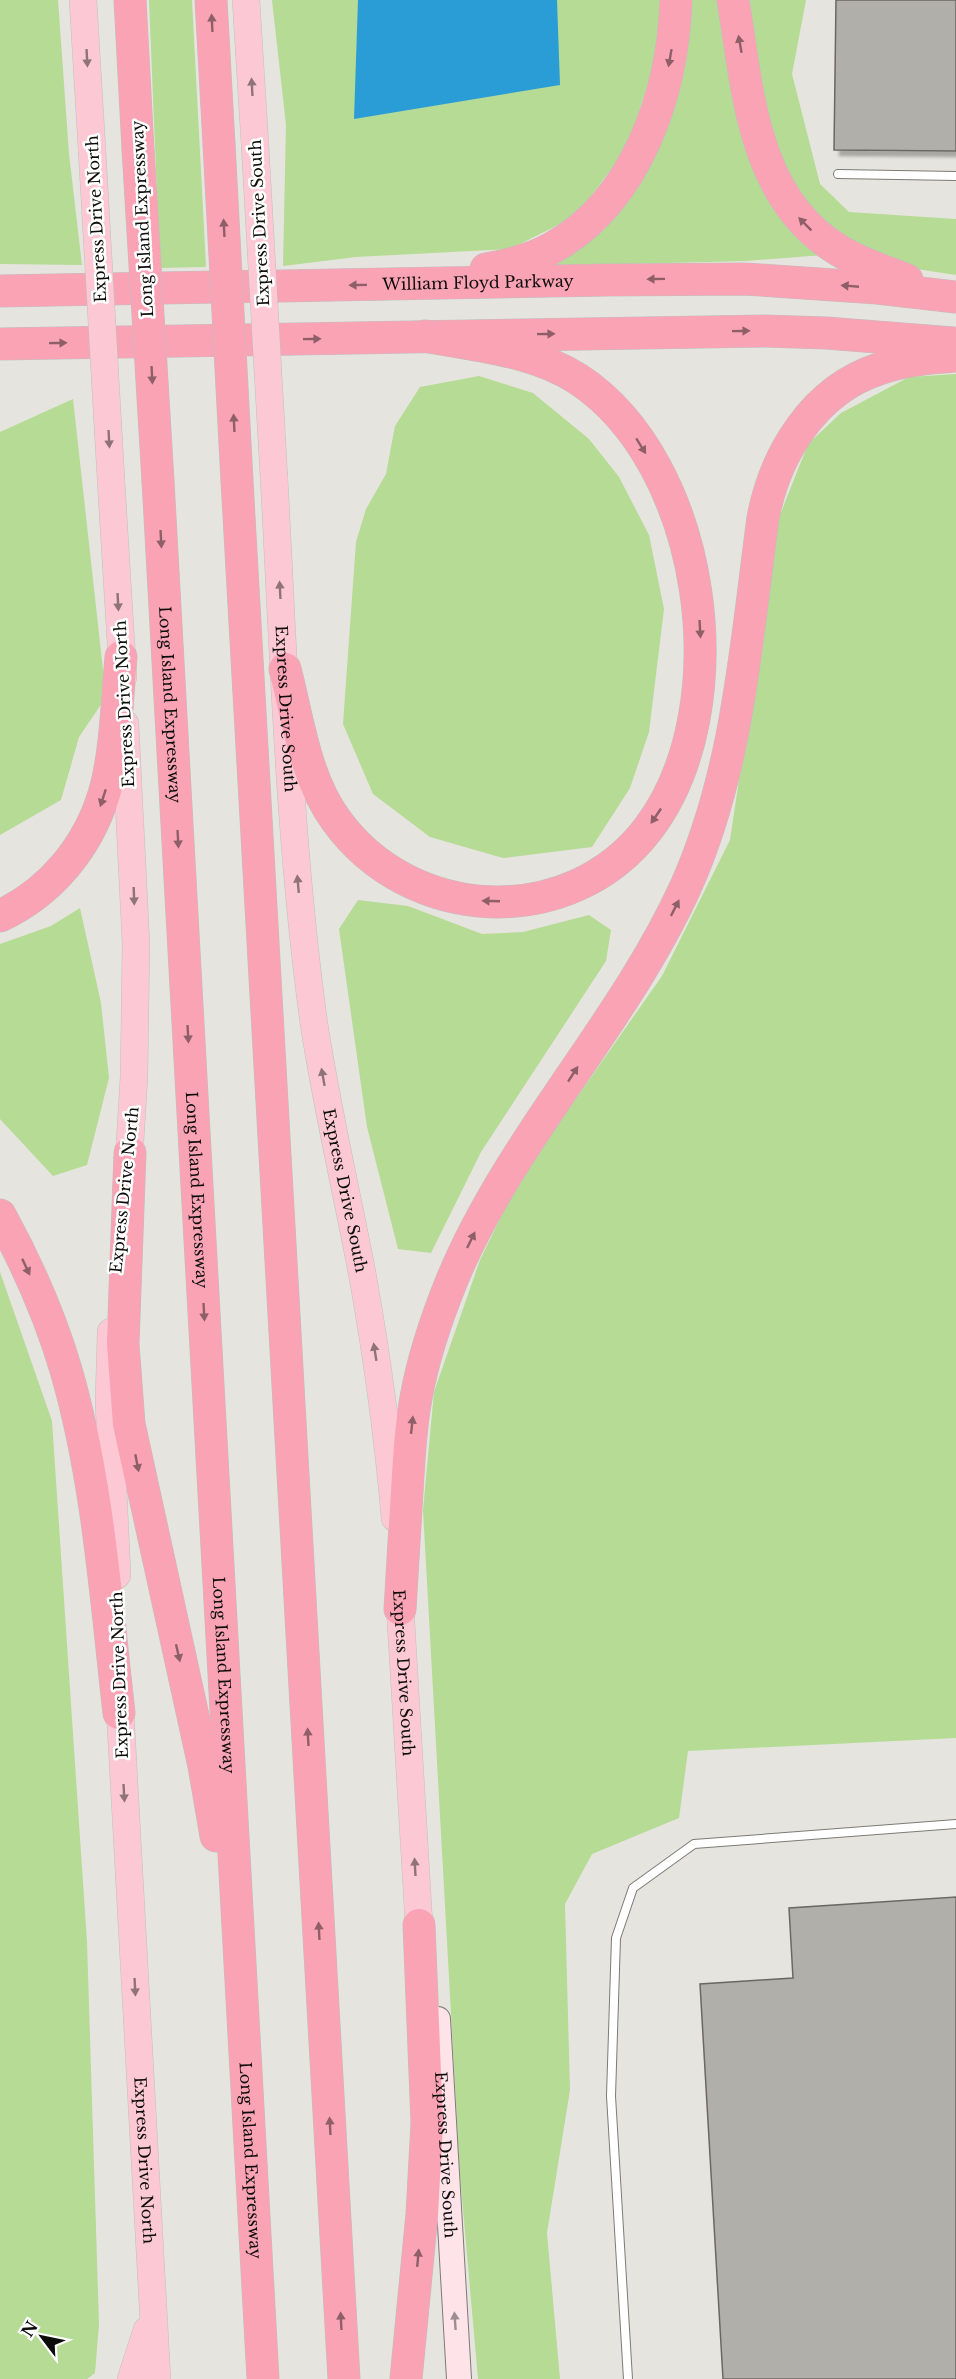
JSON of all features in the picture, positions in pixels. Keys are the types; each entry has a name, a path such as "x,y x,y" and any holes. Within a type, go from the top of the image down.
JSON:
{"highway":[{"name":"Long Island Expressway","path":"129,0 158,481 263,2379"},
{"path":"211,0 344,2379"},
{"path":"417,284 531,258 569,238 601,210 630,170 653,121 668,69 676,0"},
{"path":"732,0 756,130 769,169 787,202 811,230 840,251 873,267 953,296"},
{"name":"William Floyd Parkway","path":"0,291 745,279 953,296"},
{"path":"0,344 765,331 826,333 956,343"},
{"path":"285,669 312,776 335,819 350,837 385,868 423,889 446,897 495,902 521,900 572,887 595,875 632,847 651,824 672,790 687,748 698,694 701,639 691,564 683,537 652,463 622,419 590,388 562,370 525,356 425,336"},
{"path":"400,1609 412,1422 422,1370 441,1309 463,1255 490,1204 642,967 673,913 698,859 726,772 736,716 763,518 767,497 781,460 801,426 842,387 877,369 917,360 956,356"},
{"path":"0,916 13,910 48,885 63,869 88,833 105,792 110,769 122,657"},
{"path":"130,1153 123,1344 129,1424 204,1766 240,1967"},
{"path":"0,1215 26,1266 48,1318 73,1397 89,1477 119,1713"},
{"path":"406,2379 422,2214 427,2122 419,1925"}],"main road":[{"name":"Express Drive North","path":"83,0 122,657 136,944 135,1066 130,1153 117,1257 109,1354 109,1402 119,1634 119,1713 157,2379"},
{"name":"Express Drive South","path":"246,0 292,803 306,964 324,1081 363,1277 379,1379 393,1493 419,1925 438,2013 459,2379"},
{"path":"131,2379 152,2312"}],"lane":[{"path":"838,174 956,176"},
{"path":"628,2379 611,2096 616,1938 633,1888 694,1844 956,1824"}],"green space":[{"path":"0,0 58,0 69,154 82,265 0,264"},
{"path":"149,0 192,0 206,267 160,268"},
{"path":"272,0 661,0 655,61 628,147 576,216 510,249 356,257 283,266 286,125"},
{"path":"691,0 728,0 745,109 824,255 746,261 549,266 586,243 640,184 675,92"},
{"path":"748,0 806,0 792,74 820,184 849,212 956,219 956,275 910,268 827,231 790,187 765,125"},
{"path":"956,374 956,1738 688,1751 679,1818 592,1854 565,1904 570,2090 547,2233 560,2379 478,2379 460,2175 423,1510 434,1392 480,1260 518,1181 662,976 730,840 778,520 808,444 841,413 909,377"},
{"path":"479,376 533,393 589,439 619,477 649,535 664,609 649,732 630,788 592,847 503,858 430,837 373,794 343,724 356,542 366,509 386,474 395,426 420,387"},
{"path":"73,399 106,697 79,737 61,800 0,835 0,432"},
{"path":"358,900 408,906 482,934 523,932 589,915 611,930 606,961 481,1152 431,1253 398,1249 367,1127 339,929"},
{"path":"80,908 101,1003 109,1078 87,1165 53,1176 0,1119 0,944 51,926"},
{"path":"0,1272 52,1421 87,1942 99,2324 95,2373 87,2379 0,2379"}],"water":[{"path":"358,0 557,0 560,85 354,119"}],"building":[{"path":"836,0 956,0 956,151 834,150"},
{"path":"956,1897 956,2379 723,2379 700,1984 793,1978 789,1908"}]}
